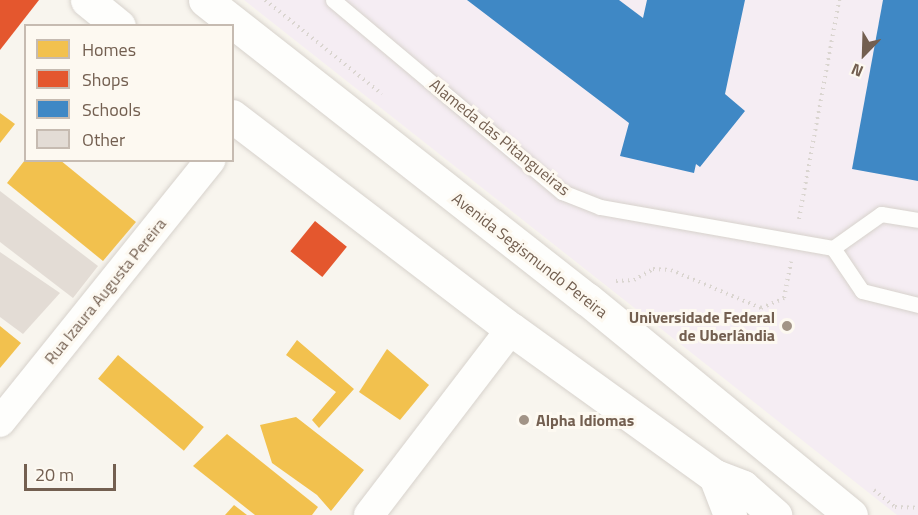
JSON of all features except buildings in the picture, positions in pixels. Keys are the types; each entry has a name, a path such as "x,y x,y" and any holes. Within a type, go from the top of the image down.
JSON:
{"main road":[{"path":"87,0 117,24"},
{"name":"Avenida Segismundo Pereira","path":"205,0 587,299 851,515"},
{"path":"235,124 511,330 715,476 743,487 775,515"},
{"path":"715,476 730,515"}],"street":[{"name":"Rua Izaura Augusta Pereira","path":"0,422 209,162"},
{"path":"369,515 511,330"}],"lane":[{"name":"Alameda das Pitangueiras","path":"333,0 562,192 600,207 832,248"},
{"path":"918,219 881,214 832,248 862,291 918,305"}],"path":[{"path":"587,299 610,279 624,282 653,269 711,284 761,308 783,298 839,0"}],"shaded area":[{"name":"Universidade Federal de Uberlândia","path":"244,0 918,0 918,515 897,515"}],"place":[{"name":"Universidade Federal de Uberlândia","path":"787,326"},
{"name":"Alpha Idiomas","path":"524,420"}]}
